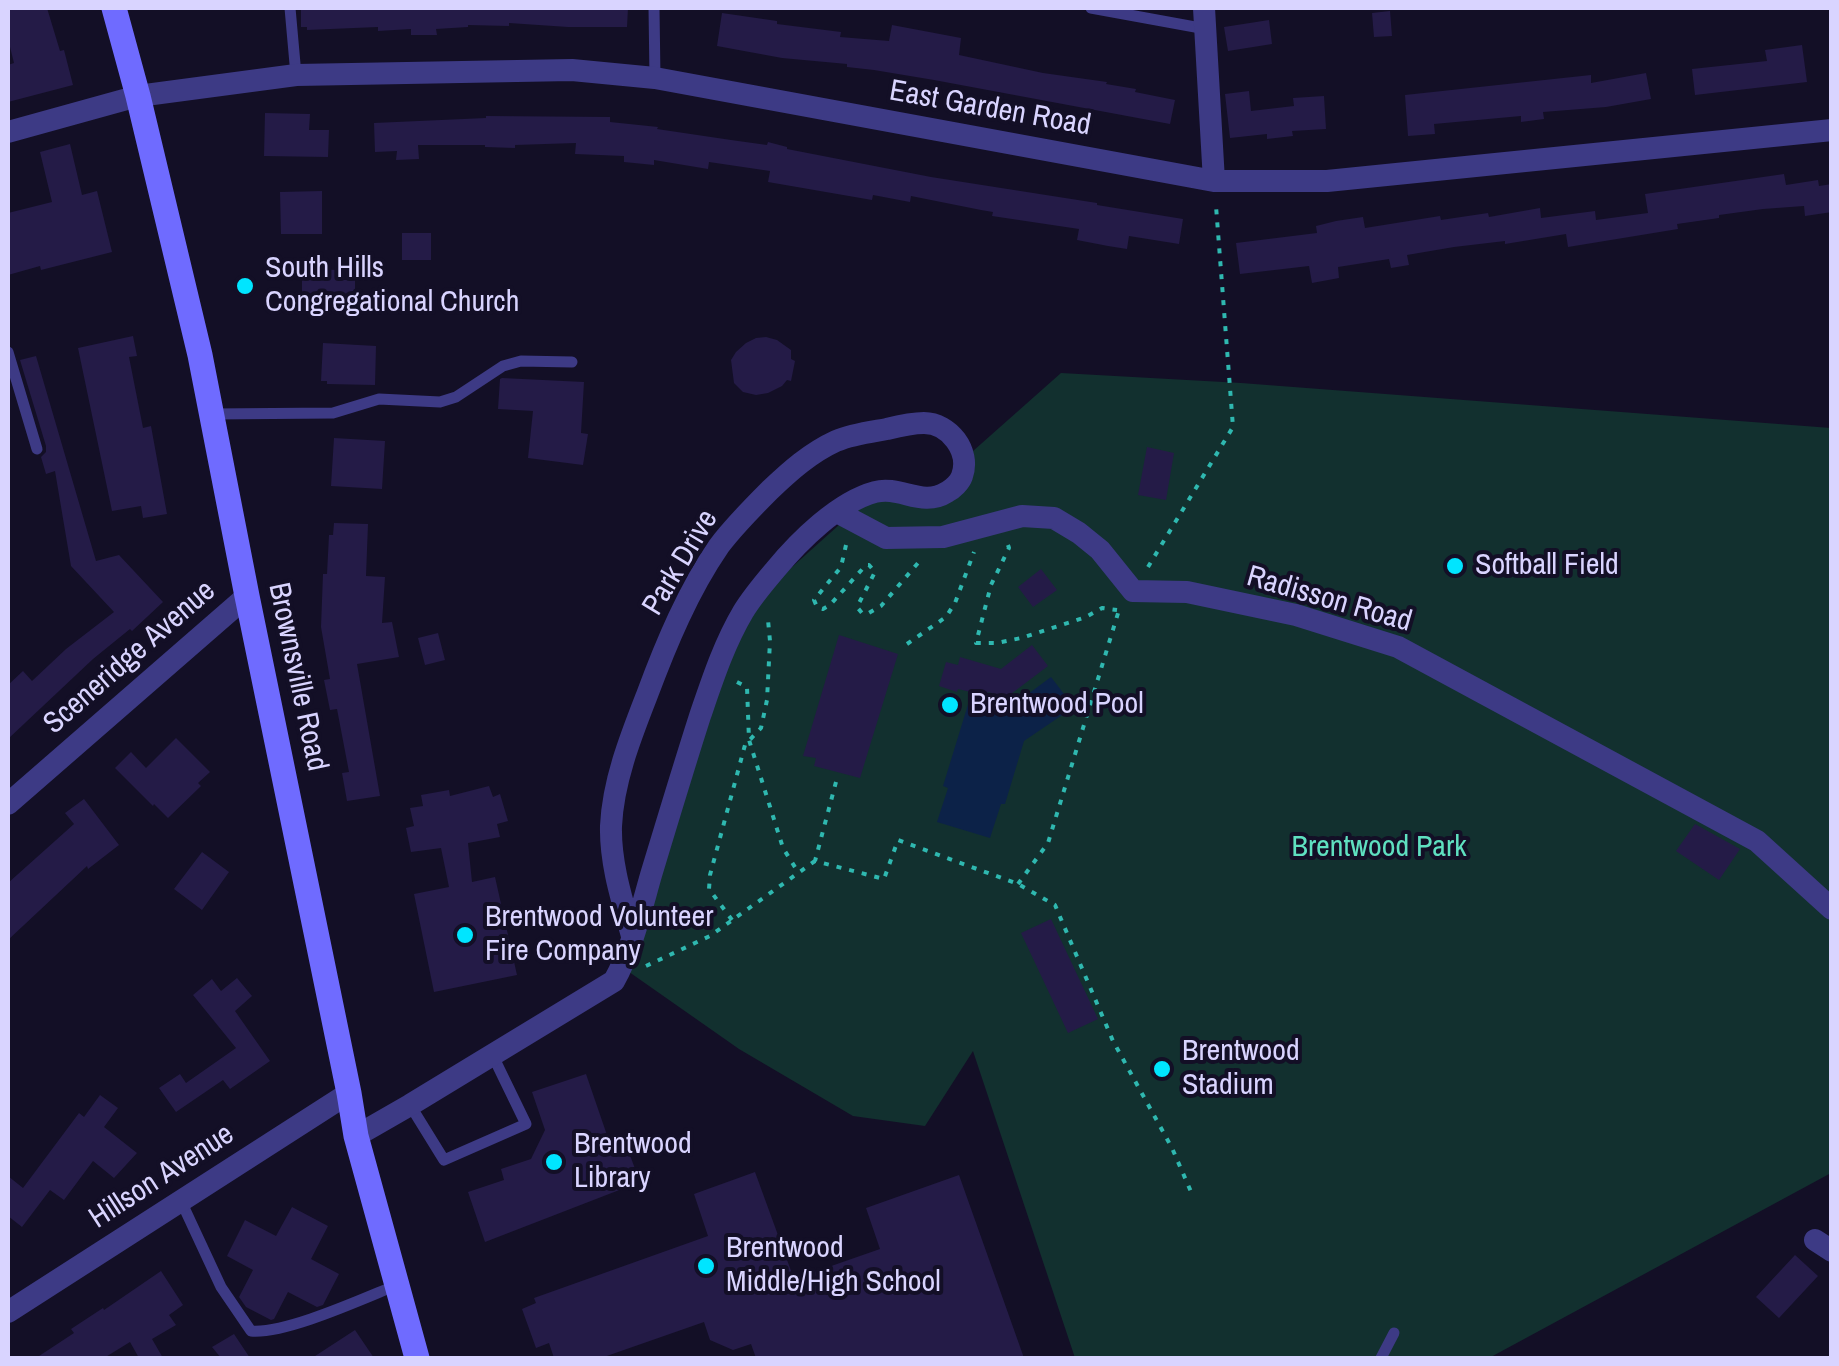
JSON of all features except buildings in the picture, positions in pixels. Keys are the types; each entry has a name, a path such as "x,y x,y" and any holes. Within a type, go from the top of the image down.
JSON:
{"main road":[{"name":"Brownsville Road","path":"114,8 178,256 212,414 356,1136 416,1358"}],"street":[{"path":"1205,18 1214,181"},
{"name":"East Garden Road","path":"8,132 138,96 296,75 572,70 655,78 1214,181 1327,181 1832,130"},
{"name":"Park Drive","path":"614,981 622,967 632,936 682,770 716,670 743,611 800,543 813,530 844,516 853,500 878,490 937,498 952,490 962,476 964,460 958,442 948,431 932,423 838,440 790,470 747,512 720,546 692,592 661,658 614,796 612,853 632,936"},
{"path":"844,516 886,538 942,537 1022,516 1054,518 1100,550 1126,601"},
{"name":"Radisson Road","path":"1126,601 1188,592 1296,615 1398,647 1758,842 1832,909"},
{"name":"Sceneridge Avenue","path":"8,804 247,596"},
{"path":"356,1136 614,981"},
{"name":"Hillson Avenue","path":"8,1312 349,1093"}],"lane":[{"path":"290,8 296,75"},
{"path":"654,8 655,78"},
{"path":"1091,8 1205,18"},
{"path":"8,352 36,449"},
{"path":"212,414 333,413 379,400 440,402 456,397 503,366 521,361 572,362"},
{"path":"410,1105 444,1160 526,1124 492,1054"},
{"path":"181,1201 220,1287 251,1331 266,1332 396,1285"},
{"path":"1381,1358 1394,1333"}],"path":[{"path":"1018,884 1048,843 1126,601 1233,427 1214,181"},
{"path":"844,516 847,542 841,567 814,600 823,609 869,564 875,572 856,607 868,614 881,606 926,554 932,537"},
{"path":"1002,540 1008,548 991,585 976,642 1020,638 1126,601"},
{"path":"908,644 946,617 974,552 982,548"},
{"path":"732,920 709,889 710,876 745,745 761,728 767,700 770,641 766,617"},
{"path":"736,682 746,687 749,740 782,848 798,872"},
{"path":"614,981 710,936 815,861 836,782"},
{"path":"815,861 884,879 898,840 1018,884 1055,905 1114,1041 1172,1148 1192,1194"}],"green space":[{"name":"Brentwood Park","path":"1061,373 1831,428 1831,1173 1489,1358 1075,1358 973,1051 925,1126 853,1116 739,1049 622,967 743,611 878,490 937,498 964,459"}],"water":[{"name":"Brentwood Pool","path":"1051,677 1074,707 1024,741 990,838 937,822 948,788 943,786 970,698 998,706 996,712 1001,714"}],"place":[{"name":"South Hills Congregational Church","path":"245,286"},
{"name":"Softball Field","path":"1455,566"},
{"name":"Brentwood Pool","path":"950,705"},
{"name":"Brentwood Volunteer Fire Company","path":"465,935"},
{"name":"Brentwood Stadium","path":"1162,1069"},
{"name":"Brentwood Library","path":"554,1162"},
{"name":"Brentwood Middle/High School","path":"706,1266"}]}
